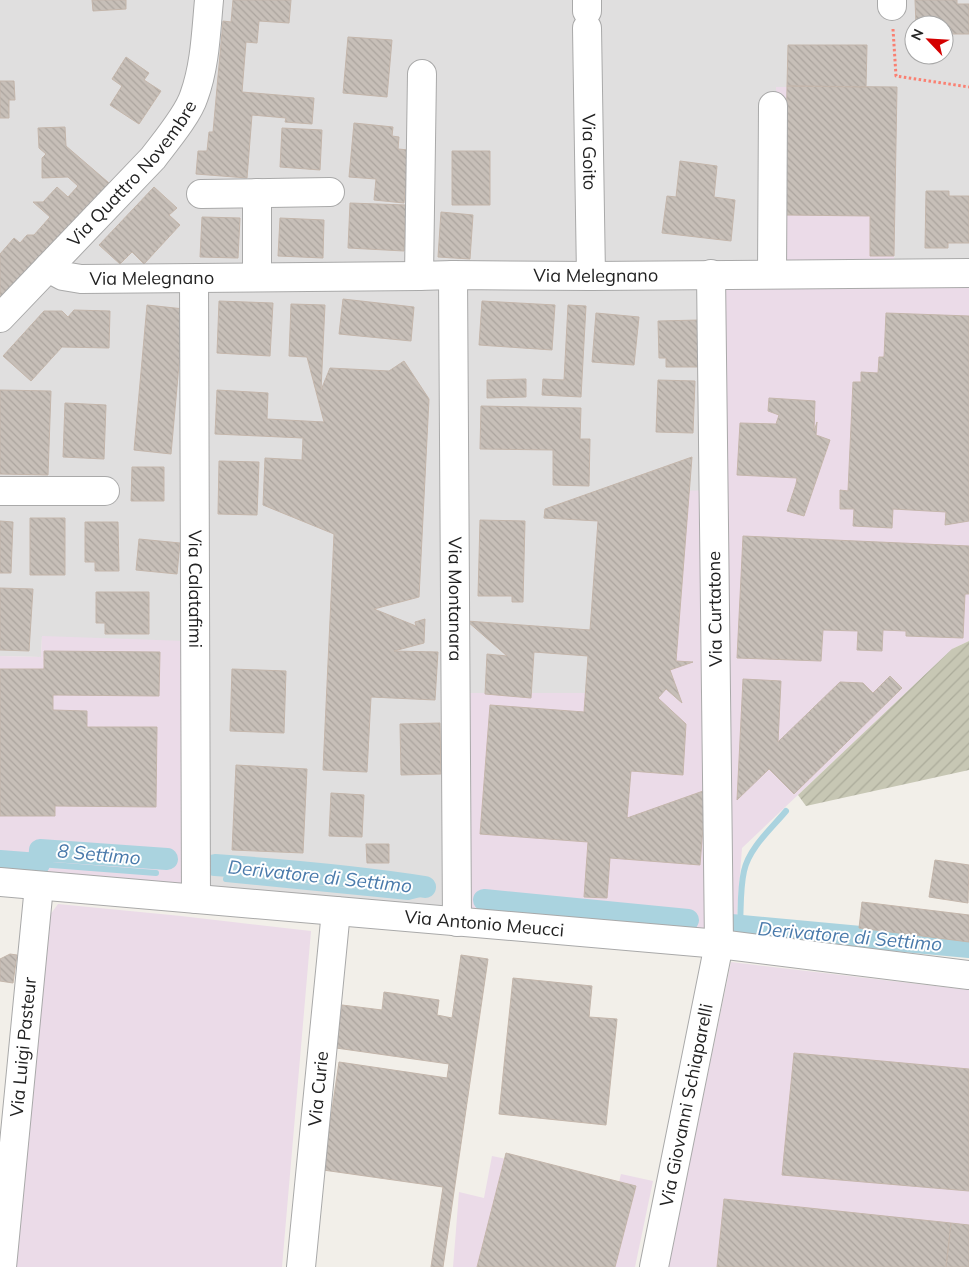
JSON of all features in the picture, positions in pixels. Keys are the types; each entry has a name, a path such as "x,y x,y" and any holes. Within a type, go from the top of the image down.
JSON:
{"street":[{"name":"Via Quattro Novembre","path":"0,318 153,158 174,130 194,98 204,57 209,0"},
{"name":"Via Goito","path":"587,13 591,276"},
{"path":"419,276 422,74"},
{"path":"772,274 773,106"},
{"path":"201,194 330,192"},
{"path":"257,193 257,277"},
{"name":"Via Melegnano","path":"48,268 63,276 81,279 453,275 969,274"},
{"name":"Via Curtatone","path":"711,274 719,944"},
{"name":"Via Montanara","path":"453,275 457,922"},
{"name":"Via Calatafimi","path":"194,279 196,899"},
{"path":"0,491 105,490"},
{"name":"Via Antonio Meucci","path":"0,882 719,944 969,975"},
{"name":"Via Luigi Pasteur","path":"2,1267 39,886"},
{"name":"Via Curie","path":"301,1267 336,911"},
{"name":"Via Giovanni Schiaparelli","path":"654,1267 719,944"}],"path":[{"path":"892,3 896,76 969,88"}],"shaded area":[{"path":"0,0 205,0 190,96 0,312"},
{"path":"213,0 969,0 969,269 894,267 896,88 776,87 775,278 716,490 599,693 465,916 190,894 42,636 41,657 0,656 0,325 199,100"},
{"path":"776,87 897,87 894,267 969,269 969,641 952,649 742,848 737,939 465,916 465,693 599,693 597,493 716,490 718,278 775,278"},
{"path":"42,636 186,641 190,894 0,876 0,656 41,657"},
{"path":"969,641 969,770 806,806 798,795 952,649"},
{"path":"58,904 311,931 282,1267 14,1267 50,915"},
{"path":"731,962 969,990 969,1267 668,1267"},
{"path":"492,1156 619,1182 621,1174 653,1181 635,1267 453,1267 459,1192 484,1198"}],"building":[{"path":"92,0 126,0 126,9 93,11"},
{"path":"233,0 291,0 289,23 259,21 257,43 246,42 242,92 314,98 312,124 285,122 286,118 252,115 247,178 196,174 198,151 207,151 209,132 213,132 223,21 231,22"},
{"path":"915,0 957,0 957,4 969,4 969,34 954,34 954,15 916,15"},
{"path":"348,37 392,40 387,97 343,93"},
{"path":"788,45 867,45 866,87 787,86"},
{"path":"126,57 149,73 144,80 161,91 139,124 110,105 122,86 112,79"},
{"path":"0,81 14,81 15,100 9,100 9,118 0,118"},
{"path":"787,86 897,87 894,256 870,256 870,216 785,215"},
{"path":"354,123 393,127 392,136 399,137 398,149 409,150 404,203 374,200 376,179 349,177"},
{"path":"65,127 66,146 109,183 0,310 0,254 14,238 20,243 27,235 34,235 50,217 33,202 43,202 57,187 68,197 78,186 68,177 42,178 42,158 46,154 39,148 38,128"},
{"path":"282,128 322,130 320,170 280,167"},
{"path":"452,151 490,151 490,205 452,205"},
{"path":"680,161 717,166 714,197 735,200 731,241 662,233 667,196 676,197"},
{"path":"154,187 177,208 169,215 180,225 144,264 132,252 120,264 99,245"},
{"path":"926,191 949,191 949,196 969,196 969,243 948,243 948,248 925,248"},
{"path":"350,203 406,205 404,251 348,248"},
{"path":"441,212 473,215 470,259 438,257"},
{"path":"202,217 240,218 238,258 200,257"},
{"path":"280,218 324,220 323,258 278,256"},
{"path":"343,299 414,307 411,341 339,334"},
{"path":"219,301 273,303 270,356 217,353"},
{"path":"482,301 555,305 552,350 479,345"},
{"path":"291,304 325,305 321,390 330,368 389,371 404,361 429,399 419,597 374,609 416,626 415,622 425,619 424,643 394,651 438,652 435,700 371,697 367,772 323,770 334,534 263,505 265,458 302,460 303,438 215,434 217,390 268,393 267,419 324,422 307,357 289,356"},
{"path":"147,305 184,309 171,454 134,450"},
{"path":"568,305 586,306 581,397 542,395 543,379 564,380"},
{"path":"74,310 110,311 109,348 62,347 31,381 3,356 44,311 62,311 68,317"},
{"path":"596,313 639,317 634,365 592,362"},
{"path":"886,313 969,316 969,521 945,525 946,512 893,509 892,528 853,526 854,509 840,509 840,490 848,491 853,382 861,382 861,372 878,373 879,357 884,357"},
{"path":"699,320 699,367 666,367 666,358 659,358 658,321"},
{"path":"526,379 526,397 487,398 487,380"},
{"path":"658,380 695,381 693,433 656,432"},
{"path":"0,390 51,391 48,475 0,474"},
{"path":"769,398 815,401 814,431 817,422 816,435 830,440 804,516 787,511 797,478 737,475 740,423 776,424 779,415 768,411"},
{"path":"65,403 106,405 104,459 63,457"},
{"path":"481,406 581,408 580,439 590,439 589,486 553,485 553,450 480,449"},
{"path":"692,457 676,661 693,662 670,670 682,703 666,689 658,698 686,724 683,775 631,771 627,818 706,790 700,865 610,858 607,898 584,897 588,842 480,834 490,705 584,712 588,656 534,652 531,698 485,694 487,654 507,656 467,621 590,630 598,521 544,518 545,509"},
{"path":"219,461 259,462 257,515 218,514"},
{"path":"132,467 164,467 164,501 131,501"},
{"path":"30,518 65,518 65,575 30,575"},
{"path":"480,520 525,521 523,602 512,602 512,596 478,596"},
{"path":"0,521 13,522 11,573 0,573"},
{"path":"85,522 118,522 119,571 95,571 95,562 85,562"},
{"path":"743,536 969,546 969,594 965,594 963,638 906,636 906,631 883,630 882,651 857,650 858,631 823,630 821,661 737,658"},
{"path":"139,539 180,543 177,574 136,570"},
{"path":"0,588 33,589 29,651 0,650"},
{"path":"96,592 149,592 149,634 105,634 105,623 96,623"},
{"path":"44,651 160,652 159,696 53,695 53,710 87,711 87,727 157,727 156,807 55,806 55,816 0,816 0,669 44,669"},
{"path":"232,669 286,671 284,733 230,731"},
{"path":"890,676 902,688 794,794 769,769 737,800 743,679 781,681 778,742 840,682 863,683 873,693"},
{"path":"440,723 441,774 401,775 400,724"},
{"path":"236,765 307,769 303,853 232,850"},
{"path":"331,793 364,795 362,837 329,836"},
{"path":"366,844 389,844 389,863 367,863"},
{"path":"935,860 969,865 968,903 929,897"},
{"path":"862,902 969,915 969,942 859,928"},
{"path":"10,954 17,955 13,983 0,981 0,959"},
{"path":"461,955 488,959 443,1267 431,1267 443,1187 323,1170 339,1062 447,1078 449,1064 336,1048 342,1005 382,1010 384,992 439,1000 437,1015 452,1018"},
{"path":"513,978 592,986 589,1017 617,1019 606,1125 499,1114"},
{"path":"794,1053 969,1069 969,1191 782,1175"},
{"path":"506,1153 636,1186 615,1267 477,1267"},
{"path":"724,1199 951,1223 946,1267 717,1267"},
{"path":"951,1223 969,1225 969,1267 946,1267"}],"waterway":[{"path":"740,926 742,885 747,863 761,839 786,811"},
{"name":"Derivatore di Settimo","path":"0,861 39,864 40,850 167,859"},
{"name":"8 Settimo","path":"39,864 156,873"},
{"name":"Derivatore di Settimo","path":"215,865 320,874 425,887"},
{"name":"8 Settimo","path":"226,879 408,897 424,893"},
{"name":"Derivatore di Settimo","path":"484,900 688,920"},
{"name":"Derivatore di Settimo","path":"731,925 969,947"}]}
